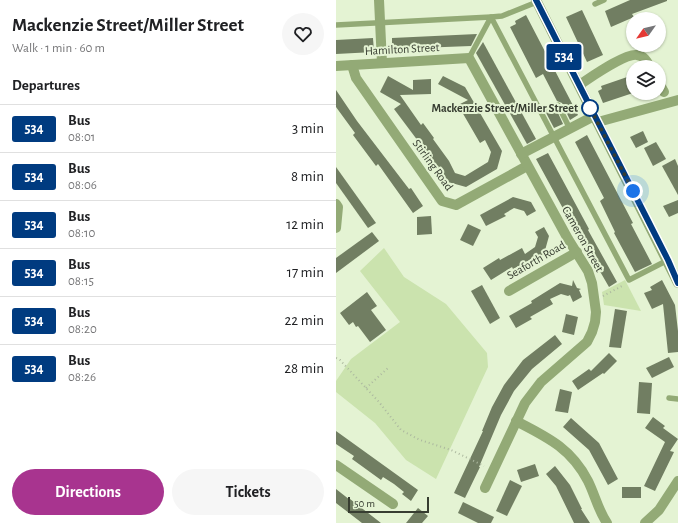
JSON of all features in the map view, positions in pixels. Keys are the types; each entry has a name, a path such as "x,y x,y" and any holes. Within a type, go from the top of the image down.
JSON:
{"street":[{"path":"379,0 382,63"},
{"path":"537,1 678,282"},
{"path":"579,85 612,64 630,55 633,54 641,56 645,60"},
{"name":"Hamilton Street","path":"336,66 469,58"},
{"name":"Cameron Street","path":"469,58 527,166 568,239 588,271 595,298 595,322 587,342 541,382 525,403 486,488"},
{"name":"Stirling Road","path":"352,65 356,78 442,201 456,205 527,166"},
{"path":"521,154 570,129 596,119 678,100"},
{"path":"336,204 338,207 336,228"},
{"name":"Seaforth Road","path":"509,291 577,252"},
{"path":"516,421 552,440 570,454 580,467 607,523"},
{"path":"336,465 393,504"},
{"path":"645,523 659,510 678,481"}],"lane":[{"path":"595,4 604,0"},
{"path":"336,26 502,16 537,1"},
{"path":"469,58 491,17"},
{"path":"491,17 629,280 668,260"},
{"path":"558,105 570,129"},
{"path":"669,398 678,399"}],"path":[{"path":"595,298 601,297 624,286 629,280"},
{"path":"336,358 379,402 401,430 420,440 451,450 494,471"},
{"path":"366,388 388,368"}],"green space":[{"path":"384,248 404,277 446,304 487,353 488,367 436,479 406,460 375,423 336,392 336,381 351,359 400,322 360,271"},
{"path":"625,280 641,311 604,305 602,292"}],"building":[{"path":"630,0 667,0 637,12 626,12 626,20 611,27 605,11"},
{"path":"582,10 603,55 587,62 566,17"},
{"path":"526,15 578,115 570,120 562,103 557,101 543,74 536,78 510,27 516,24 515,21"},
{"path":"477,34 471,46 392,49 392,38"},
{"path":"373,38 374,52 336,54 336,40"},
{"path":"483,42 536,139 527,144 476,53"},
{"path":"388,76 413,90 413,80 431,79 431,94 400,95 421,125 423,123 434,138 433,139 449,161 455,173 465,176 488,162 491,152 485,140 480,143 458,105 468,100 438,84 443,76 465,87 502,151 497,169 466,187 448,182 440,168 439,169 394,109 401,104 380,92"},
{"path":"626,77 626,95 603,103 598,91 602,89 601,86"},
{"path":"336,90 357,121 409,189 411,188 423,206 413,213 378,164 376,166 353,135 355,133 336,107"},
{"path":"554,104 563,124 554,128 544,109"},
{"path":"643,131 648,142 636,148 630,137"},
{"path":"587,135 633,223 631,224 652,264 635,272 614,233 615,232 600,201 604,198 575,142"},
{"path":"656,142 666,159 653,166 644,148"},
{"path":"548,153 617,282 609,287 579,235 578,236 536,159"},
{"path":"675,159 678,166 678,195 662,166"},
{"path":"336,167 376,223 368,228 336,183"},
{"path":"513,197 531,202 536,211 527,216 524,211 514,208 504,214 506,216 486,226 480,215"},
{"path":"678,200 678,213 669,217 663,206"},
{"path":"431,216 432,234 417,235 417,217"},
{"path":"468,224 481,230 473,246 460,240"},
{"path":"544,227 549,236 544,254 536,259 535,257 513,269 512,267 491,280 483,268 499,258 500,260 522,248 525,254 535,247 538,237 535,232"},
{"path":"372,232 379,241 336,273 336,258"},
{"path":"573,280 577,288 581,289 579,290 582,297 573,302 570,295 568,296 561,294 550,299 553,304 530,317 532,319 516,328 509,316 532,303 531,301 560,283 572,286"},
{"path":"662,280 675,305 678,331 678,352 668,353 663,304 652,309 644,293 652,290 650,287"},
{"path":"482,285 500,318 490,324 471,291"},
{"path":"367,292 377,306 371,310 386,330 370,342 358,326 356,327 353,322 349,325 340,313"},
{"path":"615,309 627,311 621,348 609,347"},
{"path":"566,314 578,317 574,335 562,332"},
{"path":"555,335 562,344 532,369 514,391 501,415 480,467 465,498 454,493 483,431 492,407 504,385 523,360"},
{"path":"609,353 617,361 604,374 603,373 578,390 572,381 589,369 591,371"},
{"path":"669,357 674,367 652,378 646,368"},
{"path":"639,382 652,383 650,414 637,413"},
{"path":"560,389 572,392 568,413 555,411"},
{"path":"653,417 665,426 663,428 678,439 670,451 674,452 655,491 644,486 665,442 645,428"},
{"path":"571,418 599,443 618,479 608,485 589,450 563,427"},
{"path":"336,431 418,490 411,501 402,494 404,492 394,484 383,477 381,480 352,459 354,456 336,444"},
{"path":"535,464 539,476 521,482 517,470"},
{"path":"555,466 570,485 581,509 590,523 574,523 556,486 546,474"},
{"path":"510,480 522,486 507,516 496,511"},
{"path":"622,487 641,487 641,498 622,498"},
{"path":"336,489 381,523 362,523 336,503"},
{"path":"463,502 494,517 491,523 478,523 458,513"},
{"path":"418,508 428,516 422,523 406,523"}],"bus line":[{"name":"534","path":"536,0 668,260 678,283"}],"place":[{"name":"Mackenzie Street/Miller Street","path":"590,108"}],"route":[{"path":"590,108 589,106 633,191"}]}
